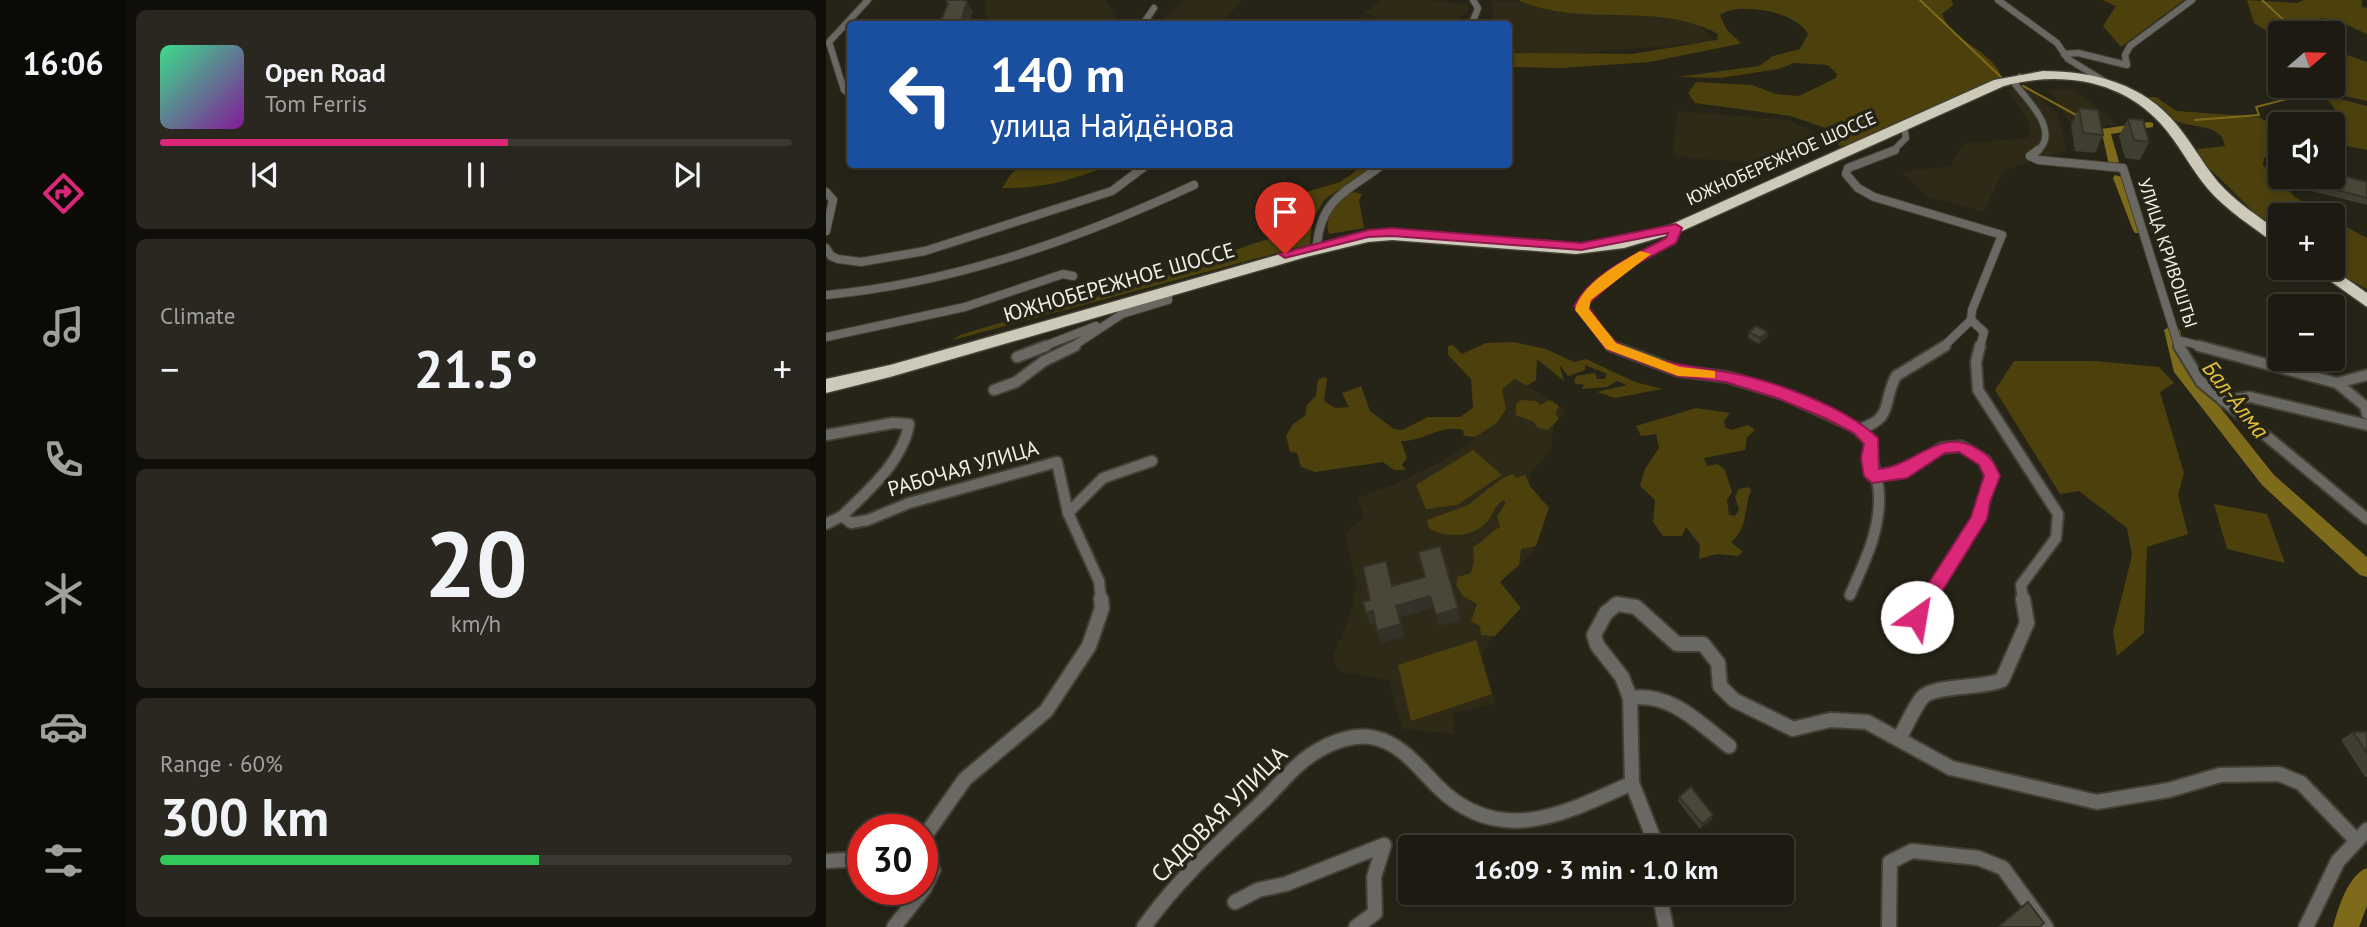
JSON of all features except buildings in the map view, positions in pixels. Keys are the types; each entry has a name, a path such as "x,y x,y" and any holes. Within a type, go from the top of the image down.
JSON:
{"highway":[{"name":"ЮЖНОБЕРЕЖНОЕ ШОССЕ","path":"826,384 890,371 1353,240 1392,235 1576,249 1625,243 1674,226 2018,76 2060,72 2104,81 2152,106 2168,122 2217,189 2268,229"},
{"name":"ЮЖНОБЕРЕЖНОЕ ШОССЕ","path":"2018,76 2069,75 2104,82 2138,97 2167,122 2216,188 2268,229"},
{"name":"ЮЖНОБЕРЕЖНОЕ ШОССЕ","path":"826,384 923,359 1314,245 1368,233 1392,232 1581,247 1621,241 1674,226"},
{"path":"2338,280 2367,300"}],"street":[{"path":"848,21 868,0"},
{"path":"1473,21 1478,8 1474,0"},
{"path":"1998,0 2057,43 2064,54 2104,81"},
{"path":"2064,54 2078,53 2127,65 2125,55 2130,46 2192,0"},
{"path":"1145,21 1154,8"},
{"path":"847,23 829,42 847,92"},
{"name":"УЛИЦА КРИВОШТЫ","path":"2018,76 2015,85 2043,121 2046,140 2041,150 2030,156 2038,160 2123,168 2180,349 2201,383 2367,519"},
{"path":"1859,429 1873,425 1885,415 1889,385 1897,374 1943,347 1971,320 1972,310 2002,235 1874,197 1858,188 1846,174 1849,168 1881,157 1902,145 1906,138 1901,126"},
{"path":"826,248 831,256 845,262 878,261 925,251 1084,202 1112,191 1143,168"},
{"path":"1314,245 1320,219 1328,205 1378,168"},
{"path":"826,295 869,291 1014,256 1110,224 1194,185"},
{"path":"826,192 833,200 826,231"},
{"path":"1674,226 1671,240 1624,265 1584,299 1582,310 1611,346 1678,372 1727,377 1783,394 1859,429 1872,442 1869,458 1872,476 1879,492 1875,539 1850,595"},
{"path":"826,337 965,307 1063,274 1073,276"},
{"path":"994,390 1016,382 1122,314 1168,300 1168,292"},
{"path":"1900,737 1923,696 1933,691 1992,685 2002,680 2027,623 2021,586 2056,538 2058,514 2025,467 1978,390 1976,362 1984,332 1971,320"},
{"path":"1017,357 1105,323"},
{"path":"2178,340 2337,383 2365,406 2367,414"},
{"path":"2337,383 2367,375"},
{"path":"2224,401 2250,397 2367,425"},
{"name":"РАБОЧАЯ УЛИЦА","path":"826,435 903,422 909,424 908,437 876,481 842,516 850,523 868,520 909,503 1057,462 1068,513 1098,581 1102,608 1089,646 1046,711 965,779 938,817"},
{"path":"1872,476 1901,473 1942,448 1961,446 1986,461 1992,476 1981,502 1979,519 1917,617"},
{"path":"1068,513 1103,478 1152,461"},
{"path":"826,524 842,516"},
{"path":"1652,835 1632,783 1630,698 1622,677 1597,645 1594,635 1609,610 1617,605 1629,605 1647,611 1677,644 1703,644 1718,663 1720,686 1734,700 1793,729 1830,720 1867,722 1900,737 1922,754 1951,768 2097,802 2169,790 2220,775 2279,774 2301,783 2361,834 2325,885 2306,927"},
{"path":"1630,698 1642,695 1661,698 1729,747"},
{"name":"САДОВАЯ УЛИЦА","path":"1144,927 1177,885 1312,754 1356,737 1376,738 1396,748 1416,763 1452,803 1476,816 1500,823 1539,820 1572,811 1632,783"},
{"path":"1235,902 1384,845 1374,877 1375,913 1356,927"},
{"path":"1889,927 1890,862 1912,851 1978,858 2003,868 2046,927"},
{"path":"826,861 847,860"},
{"path":"894,927 911,905"},
{"path":"1662,905 1666,927"}],"shaded area":[{"path":"985,0 1106,0 1117,21 987,21"},
{"path":"1183,0 1243,0 1223,21 1162,21"},
{"path":"1382,0 1428,0 1471,5 1458,21 1399,21 1386,18 1382,21 1352,21 1364,16 1379,18 1364,13"},
{"path":"1518,0 1952,0 1953,5 1942,14 1947,24 1990,60 2002,78 1852,144 1840,146 1831,138 1831,130 1791,116 1695,103 1688,93 1696,82 1752,85 1776,94 1799,96 1836,78 1837,74 1828,65 1794,63 1779,69 1720,78 1677,77 1759,66 1773,56 1800,49 1808,34 1792,20 1754,9 1729,11 1720,15 1727,30 1741,43 1739,44 1650,62 1562,68 1512,67 1512,53 1632,54 1717,40 1718,34 1695,24 1670,18 1593,15 1542,8"},
{"path":"2102,0 2184,0 2121,47 2103,26 2116,6"},
{"path":"2247,0 2297,3 2304,0 2362,0 2362,7 2367,8 2367,34 2345,24 2345,21 2321,18 2320,21 2268,21 2268,32 2254,23"},
{"path":"1492,1 1681,8 1716,42 1512,59 1512,21 1494,21"},
{"path":"2345,54 2367,62 2367,101 2345,96"},
{"path":"2029,88 2058,114 2066,150 2003,171 1984,212 1927,197 1901,172 1951,166 1962,145 2026,138 2030,132 2029,122 2007,90"},
{"path":"2049,90 2076,90 2118,125 2072,125"},
{"path":"2149,97 2156,97 2176,111 2259,117 2268,122 2268,158 2264,157 2263,165 2268,170 2268,189 2287,189 2305,203 2268,203 2268,224 2200,159 2198,149 2225,146 2219,134 2175,120"},
{"path":"2326,98 2367,106 2367,150 2345,145 2345,112 2337,112"},
{"path":"1677,111 1788,120 1827,138 1768,165 1673,156"},
{"path":"1018,168 1103,168 1045,185 1002,188"},
{"path":"1361,168 1370,168 1324,200 1312,221 1310,244 953,340 986,327 1170,275 1266,240 1296,234 1295,227 1276,219 1276,215 1285,210 1297,195 1340,182"},
{"path":"1354,192 1362,194 1359,200 1364,228 1329,234 1328,221 1332,208 1342,198"},
{"path":"2345,226 2367,238 2367,289 2345,277"},
{"path":"1513,342 1546,349 1574,362 1586,359 1635,382 1662,389 1615,398 1597,392 1627,385 1617,381 1607,387 1582,389 1584,385 1574,383 1576,376 1595,373 1597,379 1605,379 1607,374 1585,365 1585,370 1568,376 1559,364 1564,381 1537,359 1536,380 1527,386 1515,379 1502,389 1506,409 1497,423 1475,437 1464,436 1463,430 1446,429 1417,439 1401,441 1407,458 1402,465 1406,470 1394,470 1383,462 1315,472 1301,467 1297,453 1290,452 1286,436 1293,424 1305,416 1307,405 1316,396 1318,380 1323,377 1327,378 1324,401 1335,408 1349,407 1342,393 1361,386 1370,411 1394,429 1402,430 1428,417 1460,417 1473,408 1471,379 1448,355 1448,346 1453,345 1462,354 1486,343"},
{"path":"2014,361 2095,361 2159,367 2174,383 2160,392 2184,473 2178,495 2188,534 2147,547 2144,633 2117,656 2113,632 2132,555 2127,528 2079,491 2060,494 1995,390"},
{"path":"1515,379 1566,410 1554,425 1551,451 1531,471 1530,486 1549,508 1534,551 1500,582 1521,608 1490,641 1482,654 1495,704 1453,713 1454,734 1402,729 1389,680 1341,672 1332,659 1351,613 1356,584 1345,533 1364,516 1356,498 1395,484 1438,463 1497,423 1506,409 1502,389"},
{"path":"1521,400 1536,401 1540,405 1550,400 1559,406 1555,414 1559,419 1548,430 1538,428 1534,422 1516,415 1516,404"},
{"path":"1696,408 1730,413 1724,421 1725,427 1731,430 1748,425 1755,430 1747,437 1745,450 1704,458 1707,466 1718,464 1725,470 1732,492 1727,500 1729,515 1735,516 1739,510 1735,497 1739,489 1748,487 1751,490 1743,525 1731,542 1743,552 1738,556 1717,554 1699,559 1700,545 1686,527 1682,536 1663,536 1653,522 1655,500 1640,486 1645,469 1659,448 1656,434 1641,436 1636,426"},
{"path":"1473,450 1502,475 1457,505 1426,509 1416,485"},
{"path":"1512,474 1517,478 1525,475 1530,486 1549,508 1536,546 1521,549 1519,565 1500,582 1521,608 1495,636 1481,635 1480,626 1471,621 1477,604 1463,596 1456,585 1458,577 1471,573 1473,547 1500,527 1497,516 1506,503 1504,500 1501,502 1481,527 1459,535 1436,532 1429,528 1427,520 1468,505 1501,479"},
{"path":"2214,504 2267,514 2285,563 2227,549"},
{"path":"1476,640 1492,694 1411,721 1398,665"}],"waterway":[{"path":"1920,0 2001,77"},
{"name":"Бал-Алма","path":"2262,0 2285,21"},
{"path":"2023,86 2078,116"},
{"name":"Бал-Алма","path":"2195,120 2259,115 2256,107 2291,98"},
{"name":"Бал-Алма","path":"2113,162 2105,131 2149,125"},
{"name":"Бал-Алма","path":"2119,178 2140,230"},
{"name":"Бал-Алма","path":"2172,330 2180,368 2268,480 2367,569"},
{"name":"Бал-Алма","path":"2346,927 2350,912 2367,880"}],"slow traffic":[{"path":"1645,254 1624,265 1584,299 1580,306 1582,310 1611,346 1678,372 1710,375"}],"route":[{"path":"1285,254 1368,233 1392,232 1581,247 1621,241 1668,227 1676,228 1671,240 1624,265 1584,299 1580,306 1611,346 1678,372 1727,377 1783,394 1830,414 1859,429 1872,442 1869,458 1872,476 1901,473 1942,448 1961,446 1986,461 1992,476 1981,502 1979,519 1917,617"}]}
